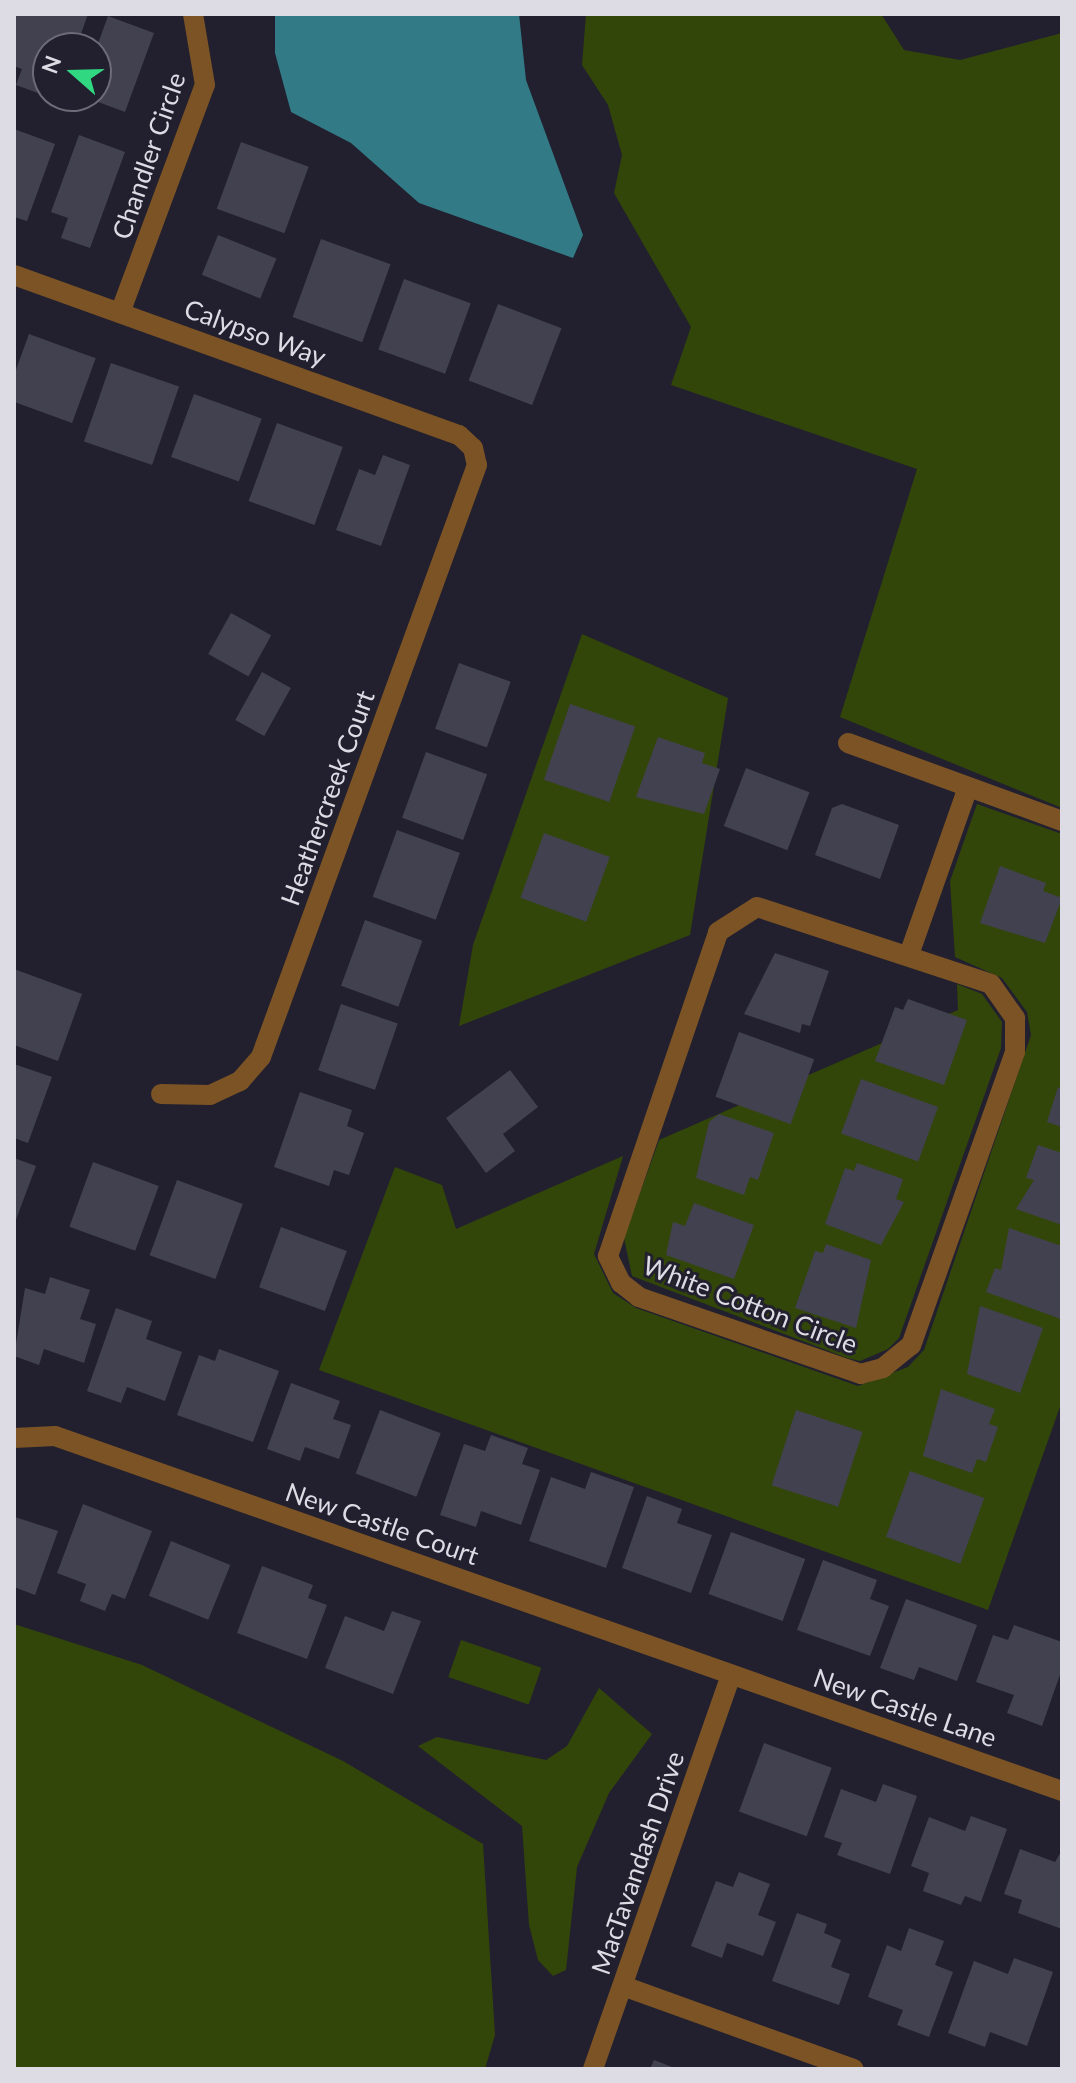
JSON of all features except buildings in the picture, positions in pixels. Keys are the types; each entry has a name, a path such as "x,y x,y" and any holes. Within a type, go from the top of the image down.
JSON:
{"street":[{"name":"Chandler Circle","path":"120,313 205,85 193,14"},
{"name":"Calypso Way","path":"14,275 459,435 473,448"},
{"name":"Heathercreek Court","path":"161,1094 210,1095 240,1081 261,1057 477,465 473,448"},
{"path":"848,743 1062,821"},
{"path":"910,952 968,787"},
{"name":"White Cotton Circle","path":"779,908 910,952 991,984 1017,1033 911,1345 883,1368 861,1374 639,1297 621,1283 608,1256 610,1235 718,932 741,912 779,908"},
{"name":"New Castle Court","path":"14,1438 55,1436 731,1674"},
{"name":"New Castle Lane","path":"731,1674 1062,1791"},
{"name":"MacTavandash Drive","path":"593,2069 731,1674"},
{"path":"623,1986 854,2069"}],"green space":[{"path":"586,14 881,14 904,50 960,60 1062,33 1062,808 840,717 917,469 671,385 691,327 614,193 622,155 608,105 582,65"},
{"path":"582,634 728,698 690,935 459,1026 473,945"},
{"path":"977,804 1062,834 1062,1401 988,1610 319,1370 395,1167 442,1185 456,1229 623,1156 594,1254 613,1293 636,1308 858,1386 908,1367 924,1350 1031,1035 1027,1012 1002,978 955,957 950,881"},
{"path":"957,984 982,994 1002,1022 1001,1048 899,1338 888,1349 860,1361 847,1358 632,1276 624,1238 659,1140 958,1010"},
{"path":"14,1624 142,1665 343,1761 483,1844 495,2035 485,2069 14,2069"},
{"path":"461,1640 541,1668 529,1705 448,1677"},
{"path":"599,1688 652,1734 609,1793 577,1867 566,1970 553,1976 538,1960 529,1925 522,1826 418,1746 437,1737 546,1760 567,1746"}],"water":[{"path":"275,14 519,14 526,80 583,235 573,258 419,203 351,143 291,112 275,53"}]}
